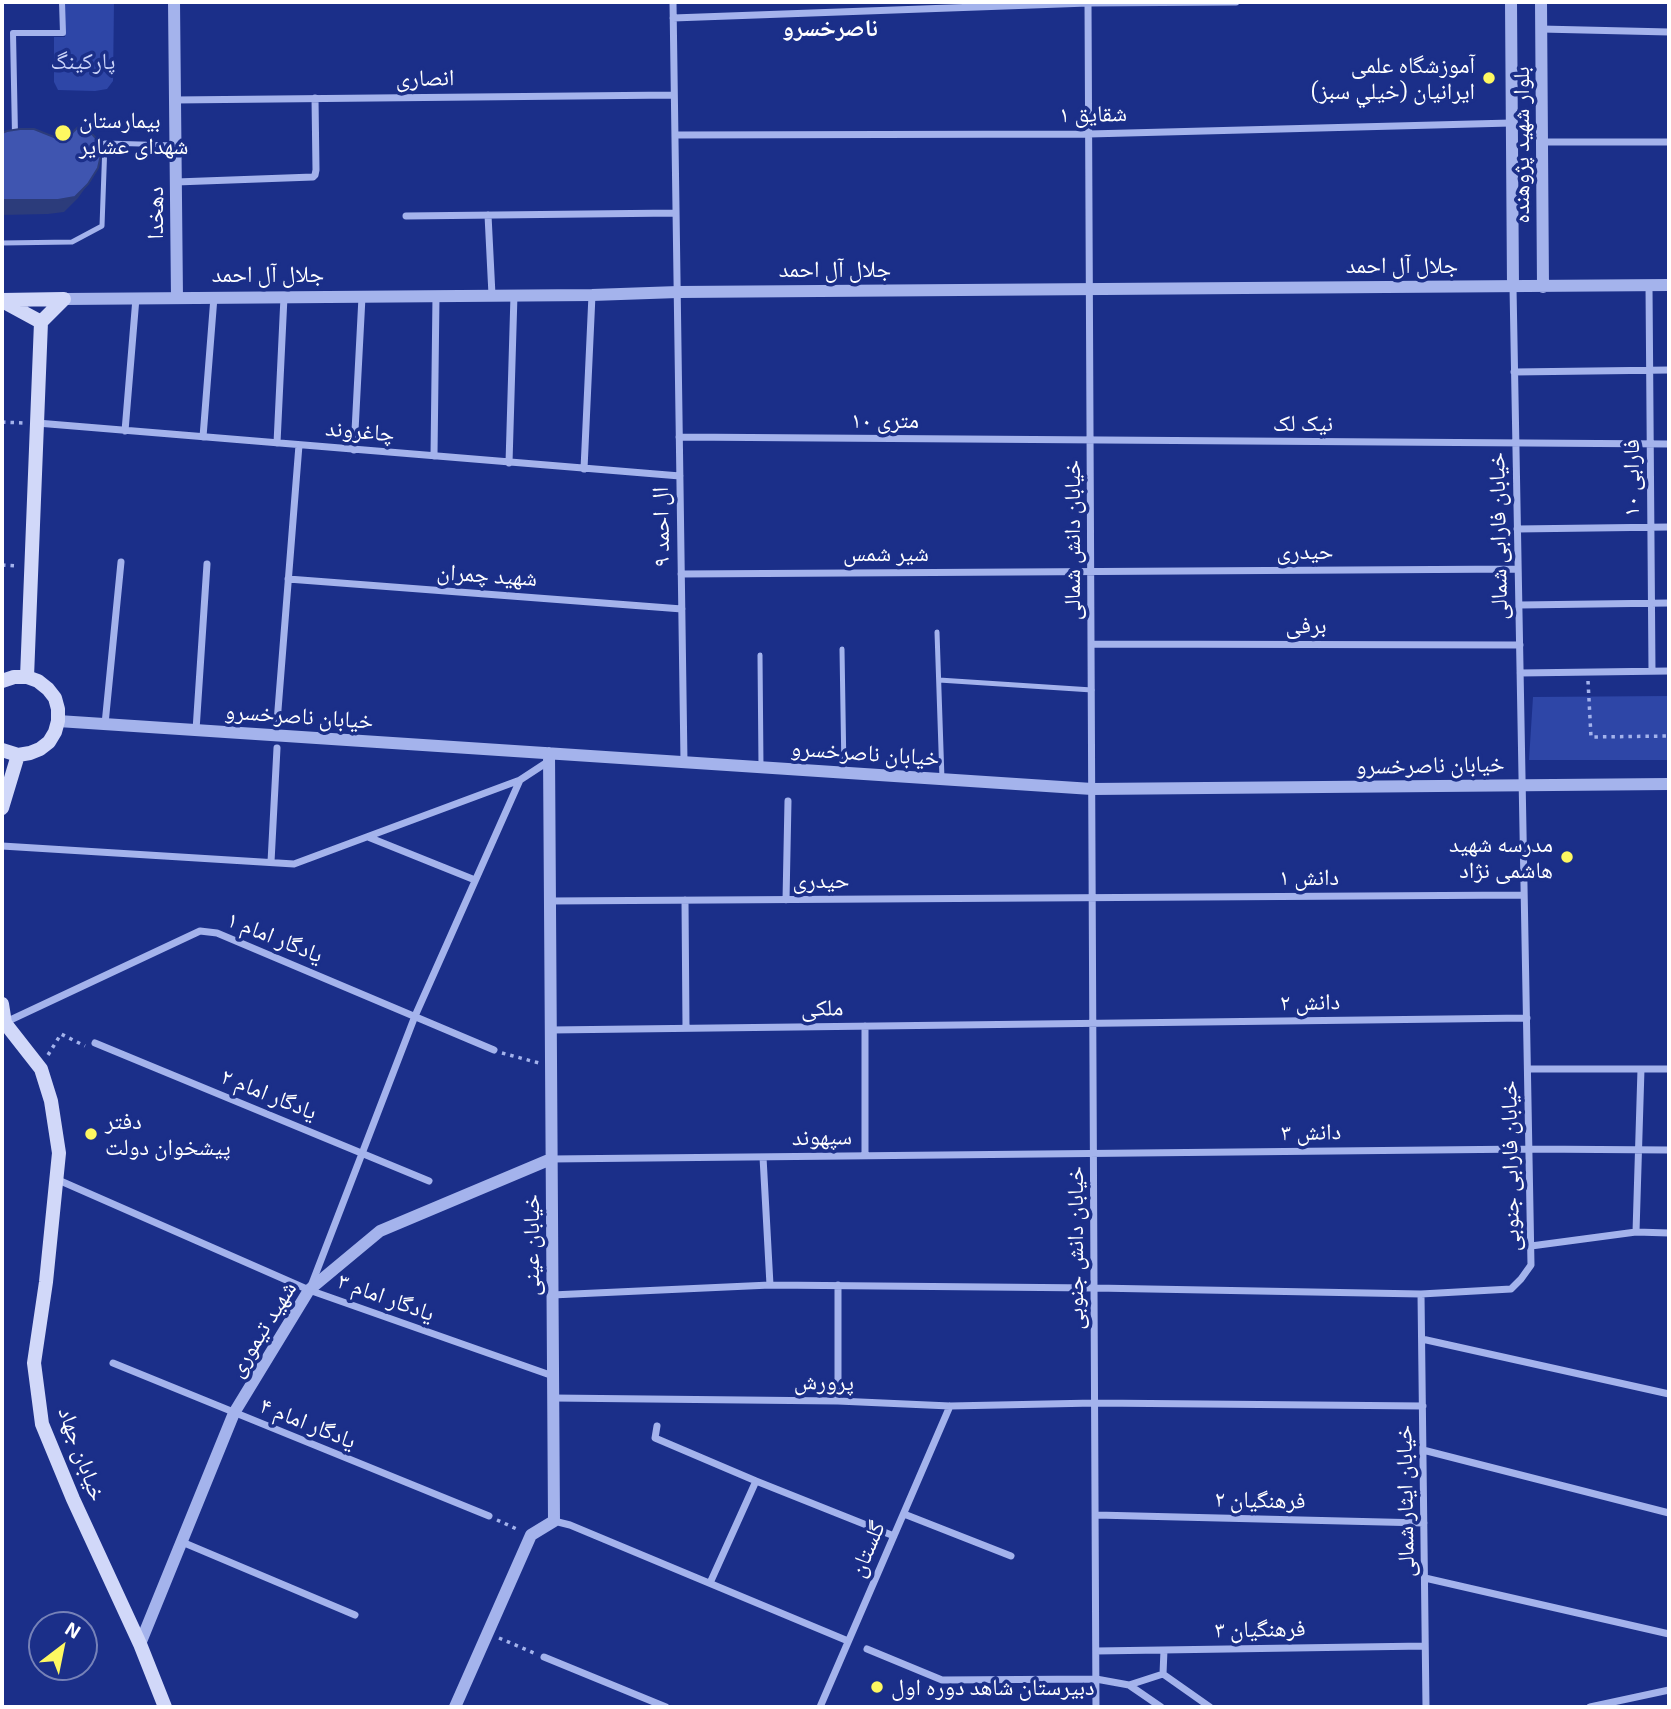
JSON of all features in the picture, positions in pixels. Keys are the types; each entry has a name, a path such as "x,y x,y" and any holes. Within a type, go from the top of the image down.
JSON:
{"main road":[{"name":"جلال آل احمد","path":"2,300 64,299"},
{"path":"27,677 41,322 64,299"},
{"path":"2,300 41,322"},
{"path":"2,681 14,677 27,677 38,681 55,698 58,709 55,732 49,742 40,749 18,755 2,750"},
{"path":"2,808 18,755"},
{"name":"خیابان جهاد","path":"2,1004 4,1023 41,1069 51,1101 59,1153 46,1282 34,1363 42,1424 73,1499 140,1644 165,1707"}],"street":[{"path":"15,135 13,33 63,33 62,2"},
{"name":"دهخدا","path":"174,2 177,298"},
{"name":"ال احمد ۹","path":"673,2 684,761"},
{"path":"673,18 1087,2 1236,2"},
{"name":"خیابان دانش شمالی","path":"1087,2 1092,789"},
{"name":"بلوار شهید پژوهنده","path":"1510,2 1513,287"},
{"name":"بلوار شهید پژوهنده","path":"1541,2 1543,287"},
{"path":"1541,29 1669,32"},
{"name":"انصاری","path":"175,100 674,95"},
{"path":"176,182 313,177 316,170 314,98"},
{"name":"شقایق ۱","path":"675,135 1089,134 1511,123"},
{"path":"1542,142 1669,142"},
{"path":"406,216 676,213"},
{"path":"488,215 492,295"},
{"name":"جلال آل احمد","path":"64,299 1669,285"},
{"name":"فارابی ۱۰","path":"1649,286 1652,671"},
{"name":"خیابان فارابی شمالی","path":"1513,287 1522,785"},
{"path":"509,463 514,295"},
{"path":"584,469 592,295"},
{"path":"354,450 362,296"},
{"path":"434,456 436,296"},
{"path":"277,443 284,297"},
{"path":"125,430 136,298"},
{"path":"203,437 214,298"},
{"path":"1514,372 1669,370"},
{"name":"چاغروند","path":"37,423 680,476"},
{"name":"۱۰ متری","path":"679,438 1091,441"},
{"name":"نیک لک","path":"1091,441 1669,444"},
{"path":"271,862 276,742 299,445"},
{"path":"1517,529 1669,527"},
{"path":"105,724 121,562"},
{"path":"196,730 207,564"},
{"name":"حیدری","path":"1091,571 1518,569"},
{"name":"شیر شمس","path":"681,574 1091,571"},
{"name":"شهید چمران","path":"288,579 682,610"},
{"path":"1520,605 1669,603"},
{"name":"برفی","path":"1092,644 1520,645"},
{"path":"1520,673 1669,671"},
{"name":"خیابان ناصرخسرو","path":"58,721 196,730 276,742 549,757 684,761 1092,789 1669,784"},
{"path":"2,846 294,864 520,780 549,757"},
{"name":"خیابان عینی","path":"549,757 554,1521"},
{"path":"309,1290 415,1016 520,780"},
{"name":"خیابان فارابی جنوبی","path":"1094,1288 1421,1294 1511,1289 1521,1279 1531,1265 1522,785"},
{"name":"خیابان دانش جنوبی","path":"1092,789 1097,1707"},
{"path":"786,900 788,801"},
{"path":"367,837 475,880"},
{"name":"دانش ۱","path":"1093,898 1524,895"},
{"name":"حیدری","path":"550,901 1093,898"},
{"path":"685,900 686,1028"},
{"name":"یادگار امام ۱","path":"4,1023 200,931 217,933 494,1050"},
{"name":"دانش ۲","path":"1093,1024 1527,1018"},
{"name":"ملکی","path":"551,1030 1093,1024"},
{"path":"864,1156 865,1026"},
{"name":"یادگار امام ۲","path":"95,1043 429,1181"},
{"path":"1528,1069 1669,1069"},
{"path":"1636,1232 1641,1069"},
{"name":"دانش ۳","path":"1094,1154 1669,1150"},
{"name":"سپهوند","path":"551,1158 1094,1154"},
{"path":"763,1157 770,1285"},
{"name":"شهید تیموری","path":"140,1644 234,1413 309,1290 380,1231 551,1158"},
{"name":"یادگار امام ۳","path":"55,1179 309,1290 553,1376"},
{"path":"1531,1246 1636,1232 1669,1233"},
{"path":"552,1294 770,1285 1094,1288"},
{"path":"838,1285 838,1401"},
{"name":"خیابان ایثار شمالی","path":"1421,1294 1426,1707"},
{"path":"1422,1339 1669,1394"},
{"name":"یادگار امام ۴","path":"113,1363 489,1516"},
{"name":"پرورش","path":"553,1398 838,1401 950,1406 1095,1403 1423,1406"},
{"name":"گلستان","path":"820,1707 950,1406"},
{"path":"657,1426 655,1438 894,1536"},
{"path":"1423,1450 1669,1513"},
{"path":"710,1583 756,1481"},
{"path":"904,1514 1011,1556"},
{"name":"فرهنگیان ۲","path":"1096,1515 1424,1522"},
{"path":"455,1707 531,1535 554,1521 570,1525 848,1642"},
{"path":"181,1542 355,1615"},
{"path":"1425,1578 1669,1634"},
{"name":"فرهنگیان ۳","path":"1096,1651 1425,1646"},
{"path":"867,1649 942,1680 1096,1679 1129,1685 1161,1707"},
{"path":"1163,1674 1164,1650"},
{"path":"544,1657 666,1707"},
{"path":"1129,1685 1163,1674"},
{"path":"1163,1674 1210,1707"},
{"path":"1590,1707 1669,1690"}],"lane":[{"path":"2,243 72,242 102,226 105,143 176,145"},
{"path":"937,632 942,779"},
{"path":"842,649 844,773"},
{"path":"760,655 761,767"},
{"path":"939,680 1092,690"}],"path":[{"path":"2,422 37,423"},
{"path":"1587,672 1591,737 1669,736"},
{"path":"41,1069 61,1034 92,1049 95,1043"},
{"path":"494,1050 551,1067"},
{"path":"489,1516 531,1535"},
{"path":"488,1633 544,1657"}],"green space":[{"name":"پارکینگ","path":"64,2 114,2 113,81 107,89 58,90 54,82 54,37 65,37"},
{"path":"1669,696 1669,760 1529,760 1533,697"}],"building":[{"path":"82,123 103,146 98,168 88,184 75,197 58,200 2,200 2,133 34,129 64,141"}],"place":[{"name":"آموزشگاه علمی ایرانیان (خيلي سبز)","path":"1489,78"},
{"name":"بیمارستان شهدای عشایر","path":"63,133"},
{"name":"مدرسه شهید ه‍اشمی نژاد","path":"1567,857"},
{"name":"دفتر پیشخوان دولت","path":"91,1134"},
{"name":"دبیرستان شاهد دوره اول","path":"877,1687"}],"district":[{"name":"ناصرخسرو","path":"830,28"}]}
